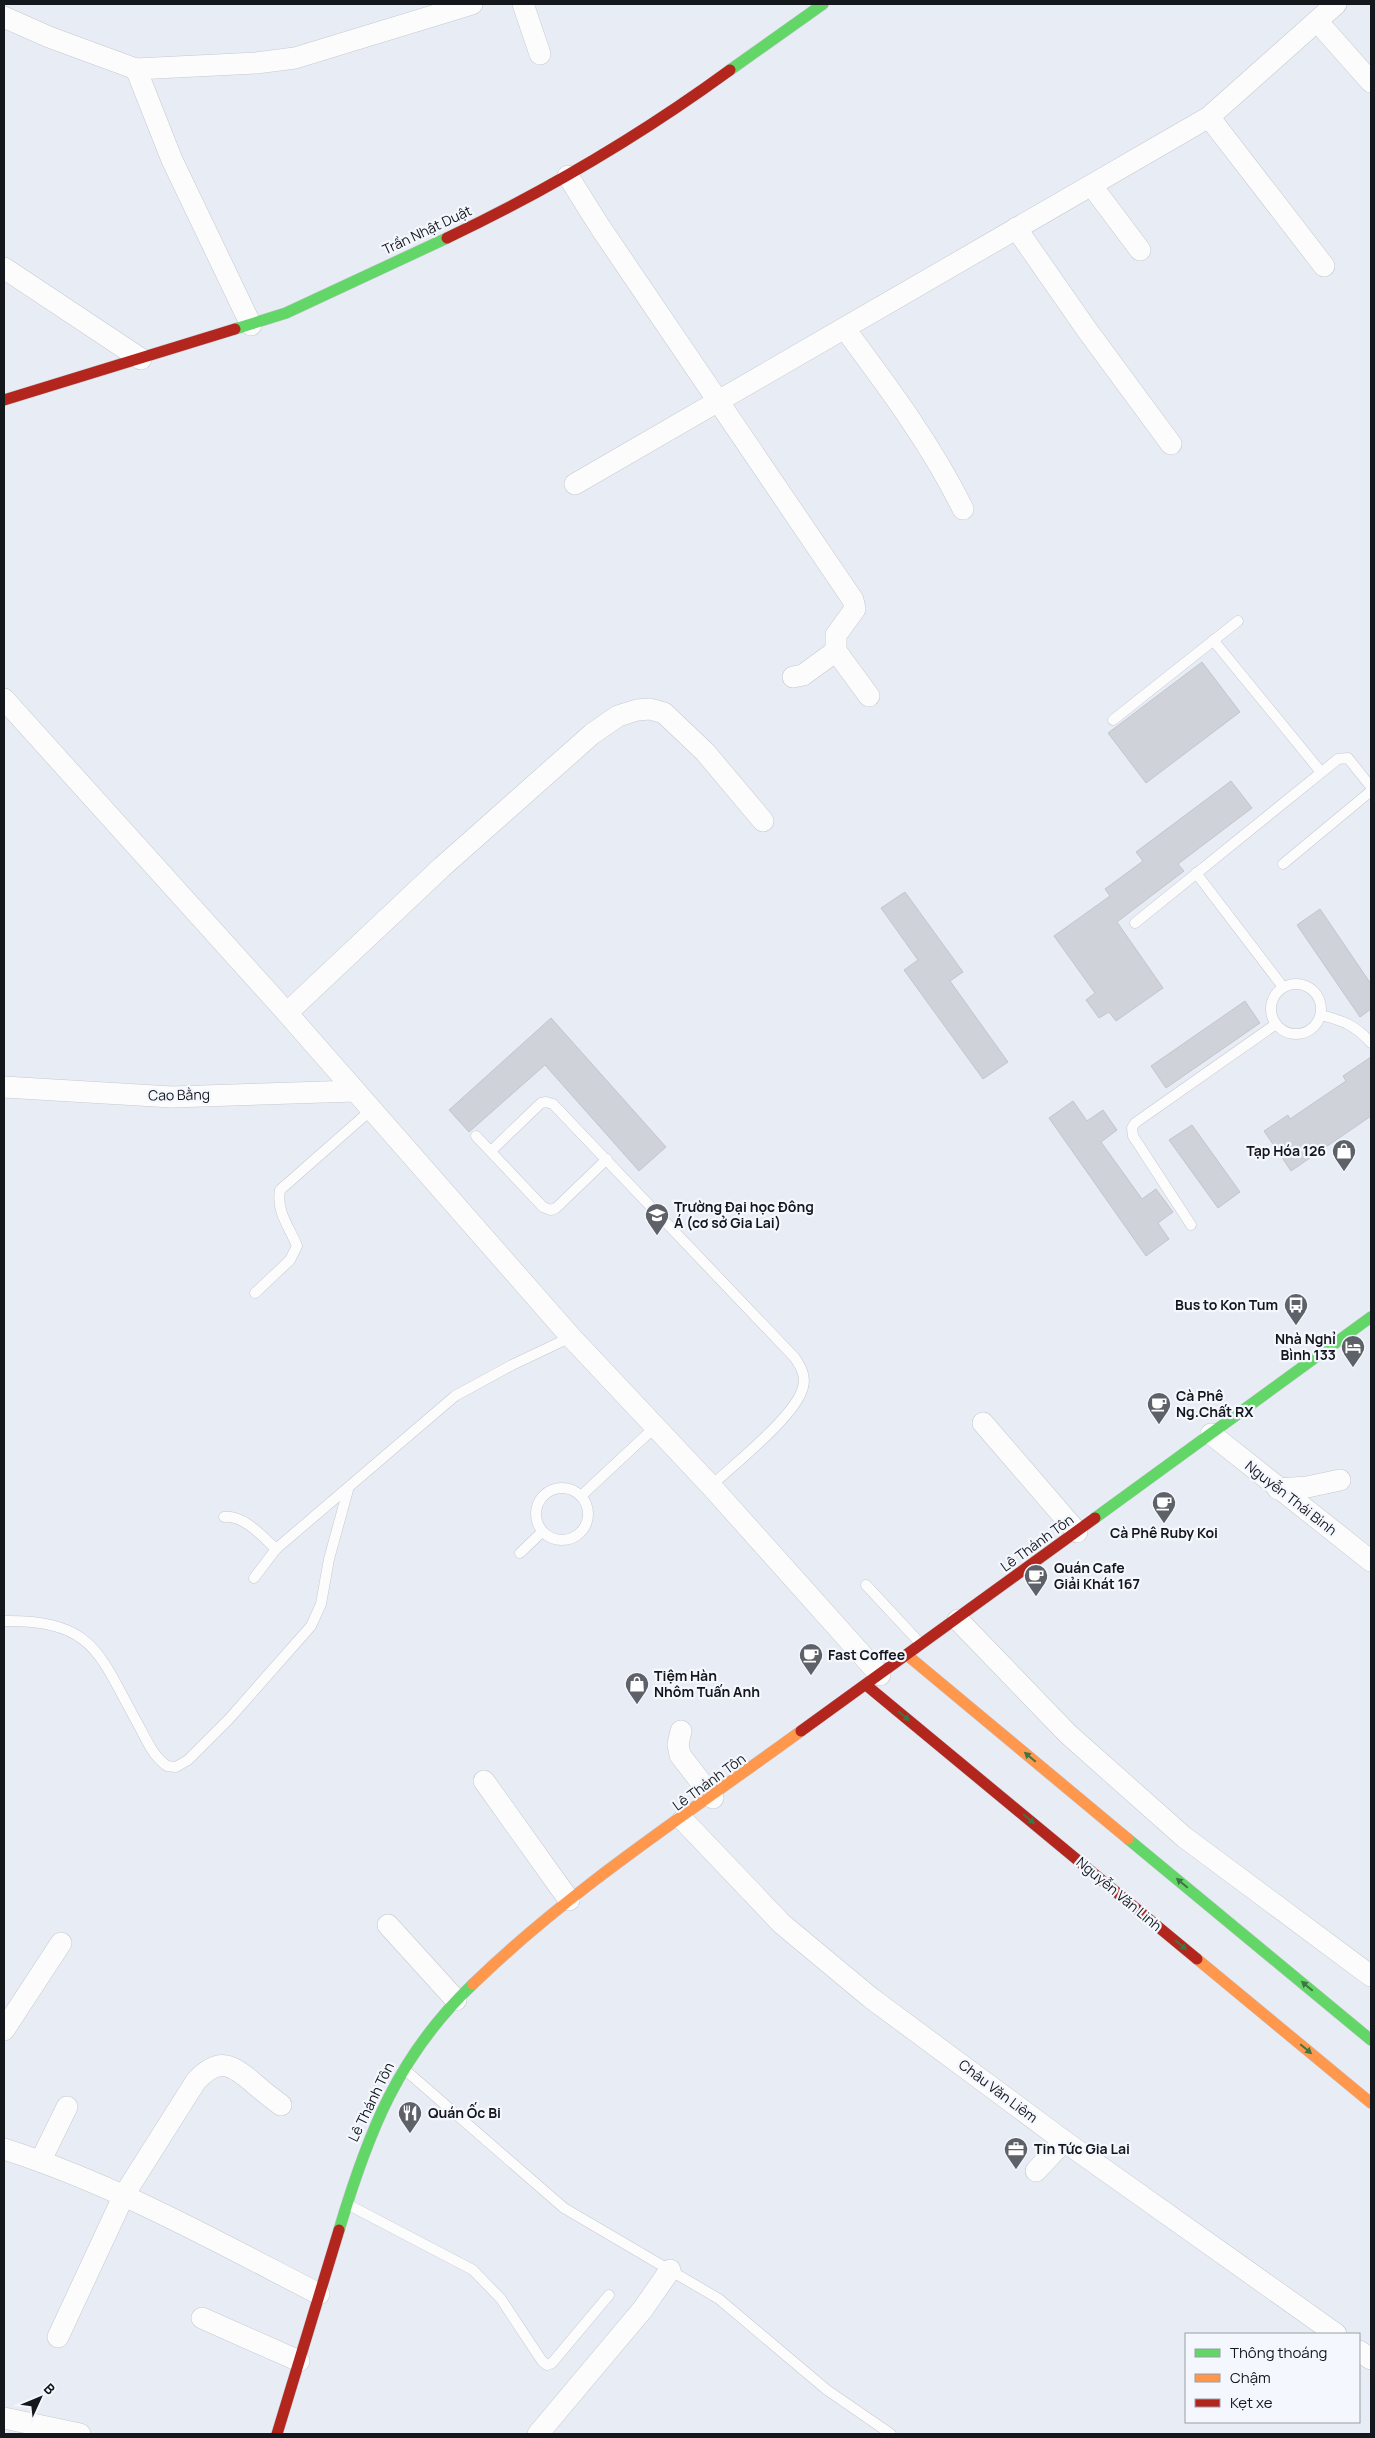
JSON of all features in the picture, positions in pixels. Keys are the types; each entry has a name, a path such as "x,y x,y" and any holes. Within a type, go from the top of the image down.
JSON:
{"street":[{"path":"4,17 49,38 136,68 249,64 295,58 472,4"},
{"path":"522,4 540,54"},
{"name":"Trần Nhật Duật","path":"4,400 251,325 295,309 501,212 568,176 682,105 824,4"},
{"path":"575,484 1209,117 1336,4"},
{"path":"1317,21 1371,82"},
{"path":"136,68 172,160 251,325"},
{"path":"1209,117 1324,266"},
{"path":"568,176 600,227 853,600 855,609 836,635 836,651 869,696"},
{"path":"1092,186 1140,250"},
{"path":"1016,228 1092,338 1171,444"},
{"path":"4,268 141,359"},
{"path":"845,328 925,441 944,471 963,509"},
{"path":"792,677 803,675 836,651"},
{"path":"6,704 287,1013 571,1337 711,1486 873,1680"},
{"path":"287,1013 442,867 592,734 618,716 637,710 650,709 664,713 705,752 763,821"},
{"name":"Cao Bằng","path":"4,1087 172,1096 355,1091"},
{"name":"Lê Thánh Tôn","path":"277,2434 359,2162 375,2123 403,2069 456,2000 504,1954 570,1900 958,1620 1371,1317"},
{"path":"983,1423 1077,1532"},
{"name":"Nguyễn Thái Bình","path":"1211,1434 1371,1561"},
{"path":"1278,1489 1306,1487 1340,1480"},
{"path":"958,1620 1068,1734 1177,1831 1231,1874 1371,1976"},
{"path":"907,1655 1371,2040"},
{"name":"Nguyễn Văn Linh","path":"873,1680 1371,2103"},
{"path":"681,1731 678,1744 680,1755 713,1798"},
{"path":"484,1781 570,1900"},
{"name":"Châu Văn Liêm","path":"683,1820 782,1924 829,1964 1064,2141 1335,2333"},
{"path":"388,1925 456,2000"},
{"path":"4,2030 61,1943"},
{"path":"58,2337 124,2195 196,2081 206,2071 221,2065 232,2066 280,2106"},
{"path":"41,2160 67,2107"},
{"path":"1036,2171 1064,2141"},
{"path":"4,2148 41,2160 124,2195 319,2294"},
{"path":"538,2434 643,2309 670,2270"},
{"path":"202,2318 299,2361"},
{"path":"1360,2351 1371,2359"},
{"path":"13,2424 80,2434"}],"lane":[{"path":"1113,720 1238,621"},
{"path":"1214,640 1322,772"},
{"path":"1135,923 1338,759 1348,758 1371,787"},
{"path":"1283,864 1371,791"},
{"path":"1196,873 1283,987"},
{"path":"1297,984 1308,986 1316,993 1321,1004 1321,1015 1316,1025 1307,1032 1296,1034 1285,1031 1276,1024 1272,1014 1272,1003 1277,992 1283,987 1297,984"},
{"path":"1321,1015 1345,1021 1362,1032 1371,1043"},
{"path":"1190,1225 1133,1136 1132,1128 1135,1123 1276,1024"},
{"path":"491,1151 541,1104 546,1102 553,1104 795,1358 803,1371 804,1385 799,1399 781,1420 711,1486"},
{"path":"255,1293 290,1260 297,1246 283,1218 279,1200 280,1190 371,1110"},
{"path":"476,1136 544,1207 551,1210 556,1208 607,1159"},
{"path":"254,1578 276,1549 348,1490 455,1396 504,1369 571,1337"},
{"path":"581,1496 655,1427"},
{"path":"562,1488 572,1490 581,1496 586,1505 588,1515 586,1525 580,1534 571,1540 560,1541 550,1538 542,1532 536,1523 535,1513 538,1503 544,1495 552,1489 562,1488"},
{"path":"4,1621 52,1624 84,1638 98,1652 152,1751 167,1766 176,1767 188,1760 229,1719 311,1626 321,1604 329,1559 348,1490"},
{"path":"224,1517 237,1518 276,1549"},
{"path":"520,1553 542,1532"},
{"path":"866,1585 922,1645"},
{"path":"403,2069 551,2198 719,2299 827,2390 891,2434"},
{"path":"346,2204 473,2270 501,2299 542,2361 547,2365 552,2363 609,2295"}],"building":[{"path":"1202,662 1240,712 1146,783 1108,733"},
{"path":"1231,781 1252,808 1178,864 1184,871 1117,922 1163,988 1116,1021 1109,1012 1099,1018 1086,1000 1095,993 1054,936 1110,896 1105,889 1143,861 1136,852"},
{"path":"905,892 963,972 950,981 1008,1062 983,1079 904,970 918,960 881,908"},
{"path":"1320,909 1371,984 1371,1009 1360,1017 1297,925"},
{"path":"1245,1001 1260,1023 1166,1088 1151,1066"},
{"path":"551,1018 666,1147 639,1171 545,1065 469,1132 449,1110"},
{"path":"1371,1057 1371,1116 1291,1171 1264,1131 1288,1115 1290,1119 1346,1081 1343,1076"},
{"path":"1073,1101 1087,1121 1103,1110 1117,1130 1101,1142 1142,1199 1156,1189 1173,1212 1158,1223 1169,1239 1146,1256 1049,1118"},
{"path":"1192,1125 1240,1192 1218,1208 1169,1140"}],"traffic: fast":[{"path":"730,70 823,4"},
{"path":"235,329 286,313 447,238"},
{"path":"1095,1518 1371,1317"},
{"path":"1128,1839 1371,2040"},
{"path":"339,2230 374,2128 405,2067 424,2039 473,1984"}],"traffic: slow":[{"path":"907,1655 1128,1839"},
{"path":"473,1984 550,1915 591,1883 801,1731"},
{"path":"1197,1959 1371,2103"}],"traffic: jam":[{"path":"447,238 520,201 592,161 662,117 730,70"},
{"path":"4,400 235,329"},
{"path":"801,1731 1095,1518"},
{"path":"866,1685 1197,1959"},
{"path":"277,2434 339,2230"}],"place":[{"name":"Tạp Hóa 126","path":"1344,1172"},
{"name":"Trường Đại học Đông Á (cơ sở Gia Lai)","path":"657,1236"},
{"name":"Bus to Kon Tum","path":"1296,1326"},
{"name":"Nhà Nghỉ Bình 133","path":"1353,1368"},
{"name":"Cà Phê Ng.Chất RX","path":"1159,1425"},
{"name":"Cà Phê Ruby Koi","path":"1164,1524"},
{"name":"Quán Cafe Giải Khát 167","path":"1036,1597"},
{"name":"Fast Coffee","path":"811,1676"},
{"name":"Tiệm Hàn Nhôm Tuấn Anh","path":"637,1705"},
{"name":"Quán Ốc Bi","path":"410,2134"},
{"name":"Tin Tức Gia Lai","path":"1016,2170"}]}
